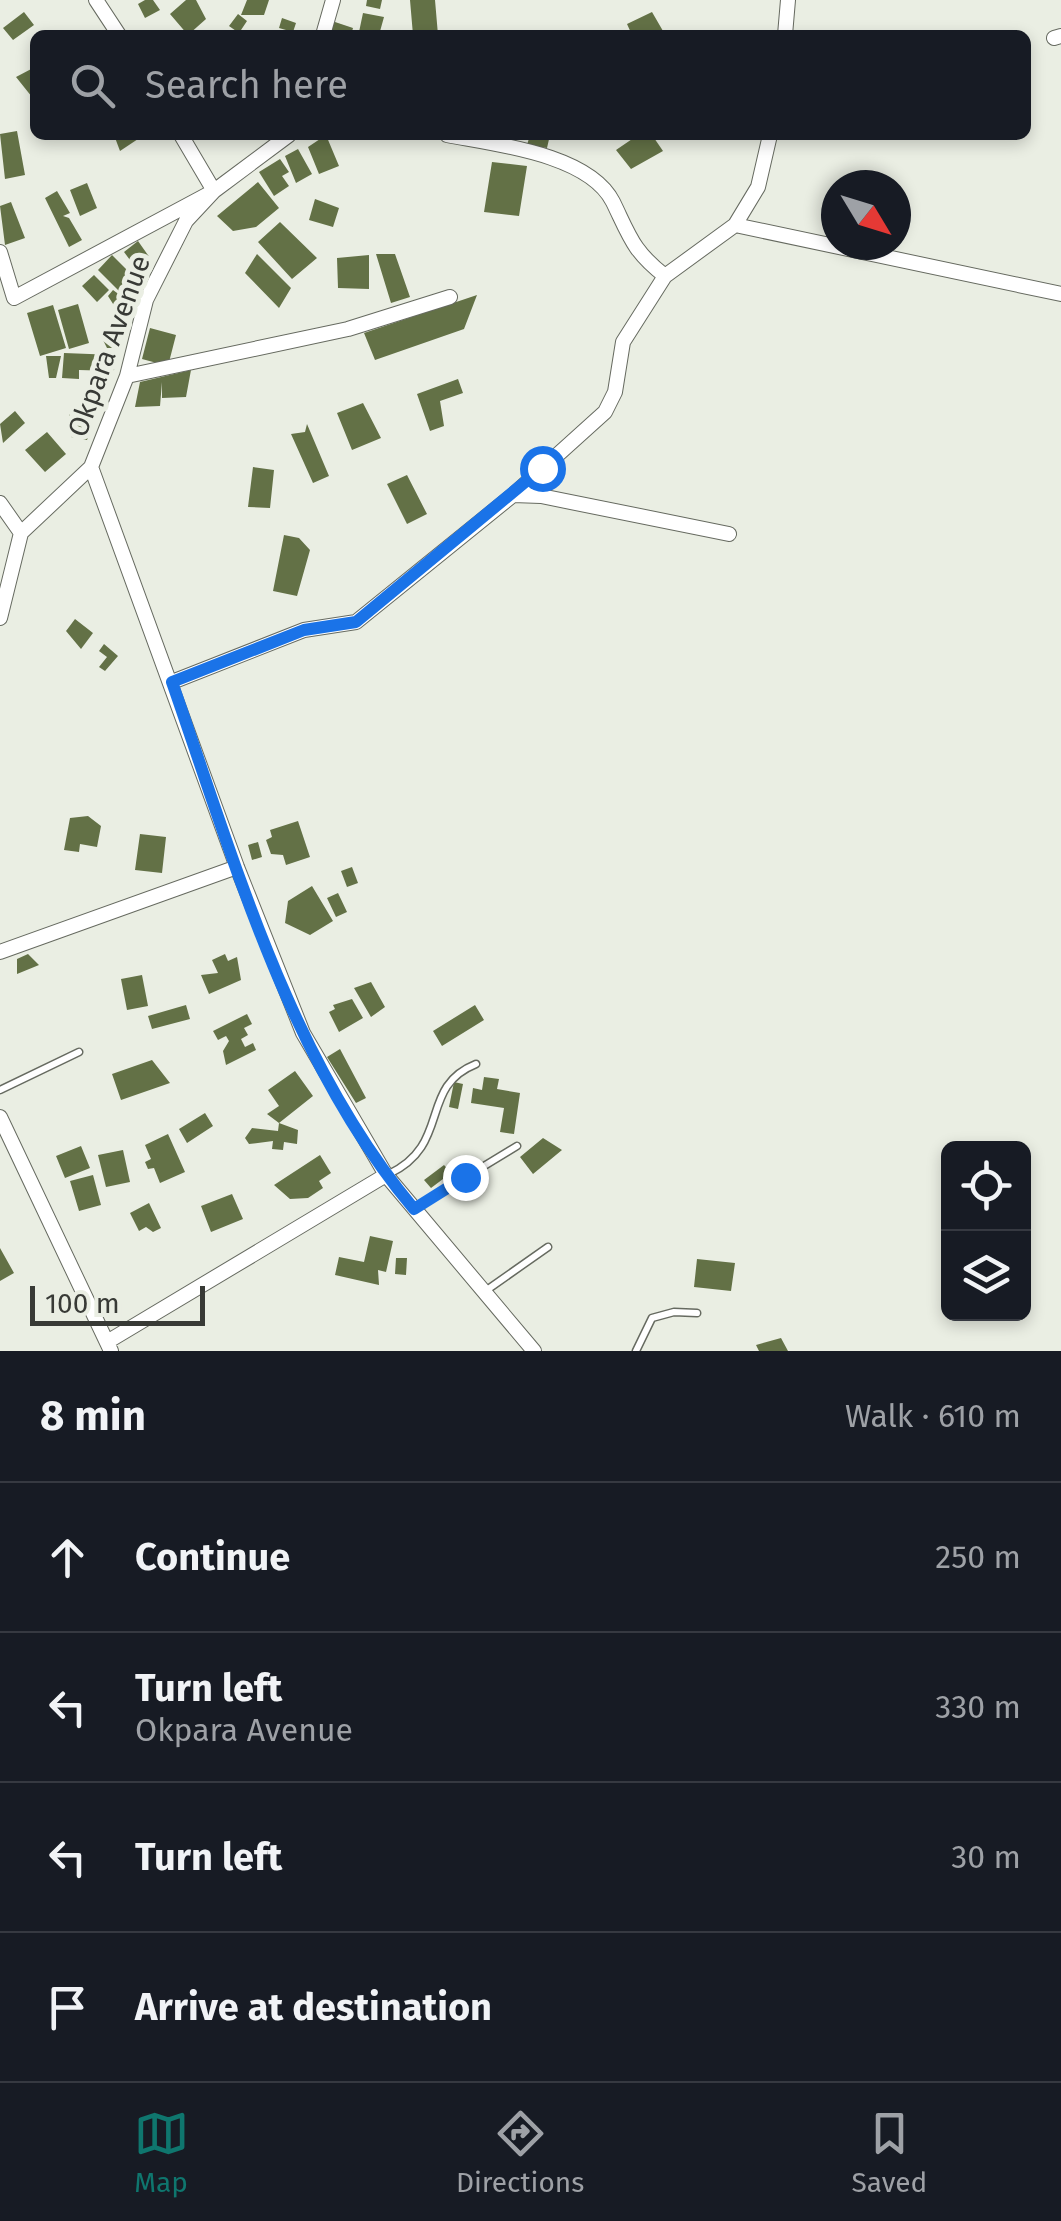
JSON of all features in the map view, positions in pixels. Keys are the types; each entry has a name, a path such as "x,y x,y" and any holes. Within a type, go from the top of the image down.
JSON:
{"street":[{"path":"96,0 116,30"},
{"path":"324,30 333,0"},
{"path":"786,30 788,0"},
{"path":"0,252 14,298 214,191 184,140"},
{"name":"Okpara Avenue","path":"282,140 214,191 186,222 146,300 127,376 90,468 237,867 303,1033 386,1176 534,1351"},
{"path":"471,140 532,152 574,167 612,200 620,225 640,257 665,276"},
{"path":"172,682 304,630 356,622 513,495 605,412 615,392 624,342 665,276 736,224 758,187 769,140"},
{"path":"736,224 1061,294"},
{"path":"127,376 330,333 450,297"},
{"path":"0,618 20,533 90,468"},
{"path":"513,495 541,496 729,534"},
{"path":"0,503 20,533"},
{"path":"0,952 237,867"},
{"path":"0,1117 109,1347 386,1176"}],"lane":[{"path":"0,1090 79,1052"},
{"path":"386,1176 404,1166 427,1142 441,1092 456,1074 476,1064"},
{"path":"414,1209 517,1146"},
{"path":"484,1292 548,1247"},
{"path":"636,1351 652,1318 674,1312 697,1313"}],"building":[{"path":"153,0 160,10 145,18 138,4"},
{"path":"186,0 196,0 206,19 194,30 184,30 170,14"},
{"path":"247,0 269,0 264,15 241,15"},
{"path":"367,0 382,0 380,9 366,6"},
{"path":"410,0 435,0 438,30 413,30"},
{"path":"24,12 34,25 13,40 3,28"},
{"path":"652,12 662,30 630,30 627,24"},
{"path":"363,13 384,17 380,30 359,30"},
{"path":"238,14 247,21 241,30 229,26"},
{"path":"282,18 296,23 294,30 279,28"},
{"path":"332,21 353,28 352,30 329,30"},
{"path":"30,70 30,94 16,77"},
{"path":"17,131 25,175 5,179 0,134"},
{"path":"116,140 136,140 120,151"},
{"path":"318,140 328,140 339,166 319,174 308,147"},
{"path":"528,140 549,140 547,148 527,145"},
{"path":"631,140 655,140 663,151 631,169 616,150"},
{"path":"298,149 312,174 296,183 285,156"},
{"path":"280,159 289,172 282,176 289,186 274,196 259,172"},
{"path":"492,162 527,166 519,216 484,212"},
{"path":"258,182 279,208 256,227 233,231 217,216"},
{"path":"87,183 97,208 80,216 70,190"},
{"path":"57,191 70,213 63,216 69,218 82,240 69,247 45,198"},
{"path":"315,199 339,208 333,227 309,220"},
{"path":"11,202 25,238 5,245 0,206"},
{"path":"280,222 317,258 292,279 258,242"},
{"path":"138,241 150,258 136,268 124,252"},
{"path":"257,254 291,288 279,308 245,273"},
{"path":"376,254 395,254 410,297 391,303"},
{"path":"112,255 138,281 124,296 98,270"},
{"path":"369,255 369,289 338,288 337,258"},
{"path":"94,275 109,290 97,302 82,286"},
{"path":"113,290 132,304 122,318 108,296"},
{"path":"477,295 464,329 375,360 364,333"},
{"path":"78,304 89,343 69,349 58,310"},
{"path":"53,305 66,348 40,356 27,313"},
{"path":"150,328 176,335 168,366 142,359"},
{"path":"107,331 122,337 119,348 107,348 103,340"},
{"path":"64,353 115,355 114,371 79,370 79,379 62,378"},
{"path":"46,356 61,356 56,378 49,378"},
{"path":"191,370 186,397 162,398 162,382 160,406 135,407 140,382"},
{"path":"458,379 463,393 440,401 444,426 430,431 417,394"},
{"path":"363,403 381,438 352,450 337,413"},
{"path":"72,405 97,411 87,440 71,437 75,423 68,421"},
{"path":"15,411 25,423 3,443 0,424"},
{"path":"307,424 329,476 313,483 291,434 305,432"},
{"path":"47,432 66,454 45,472 25,450"},
{"path":"253,467 274,470 270,508 248,507"},
{"path":"407,475 427,514 407,524 387,484"},
{"path":"284,535 299,538 310,550 297,596 273,591"},
{"path":"75,619 93,633 81,649 66,631"},
{"path":"104,644 118,656 105,671 99,667 107,657 99,651"},
{"path":"88,816 101,826 97,847 80,844 79,852 64,850 70,818"},
{"path":"298,821 310,857 286,865 283,855 271,854 266,840 272,837 270,830"},
{"path":"140,834 166,837 162,873 135,870"},
{"path":"258,842 262,857 252,860 248,845"},
{"path":"352,867 358,883 347,887 341,871"},
{"path":"312,886 333,921 310,935 285,923 288,901"},
{"path":"338,893 347,912 336,917 327,898"},
{"path":"28,954 39,965 17,974 17,959"},
{"path":"225,954 228,961 237,957 241,980 209,994 201,975 218,973 212,960"},
{"path":"142,975 148,1006 127,1010 121,979"},
{"path":"371,982 385,1007 371,1017 354,988"},
{"path":"352,999 363,1018 339,1032 329,1012 335,1009 333,1005"},
{"path":"186,1005 190,1019 152,1029 148,1016"},
{"path":"475,1005 484,1020 442,1046 433,1031"},
{"path":"247,1014 252,1024 244,1028 248,1035 241,1039 245,1047 253,1043 256,1050 226,1065 223,1051 229,1041 226,1036 218,1040 213,1031"},
{"path":"340,1049 366,1098 356,1103 327,1057"},
{"path":"152,1060 170,1083 121,1100 112,1074"},
{"path":"295,1071 313,1096 279,1123 267,1114 279,1106 268,1090"},
{"path":"484,1077 499,1079 497,1089 520,1093 514,1134 500,1132 504,1108 471,1103 473,1088 482,1090"},
{"path":"454,1082 463,1084 458,1109 449,1107"},
{"path":"205,1113 213,1126 187,1143 179,1129"},
{"path":"279,1123 298,1130 297,1144 284,1142 283,1150 272,1149 273,1141 249,1144 245,1138 252,1128 278,1131"},
{"path":"168,1134 185,1172 160,1183 154,1168 148,1169 145,1162 151,1159 145,1145"},
{"path":"543,1138 562,1150 533,1174 520,1157"},
{"path":"81,1146 90,1168 65,1178 56,1156"},
{"path":"123,1150 130,1182 106,1187 98,1155"},
{"path":"320,1155 331,1173 319,1181 323,1188 308,1198 290,1199 274,1185"},
{"path":"444,1165 451,1173 431,1188 424,1180"},
{"path":"93,1175 101,1205 79,1211 70,1181"},
{"path":"232,1194 243,1219 211,1232 201,1206"},
{"path":"149,1203 161,1228 153,1232 146,1227 139,1231 130,1213"},
{"path":"370,1236 393,1241 386,1272 378,1270 379,1285 335,1275 339,1257 364,1262"},
{"path":"0,1248 14,1273 0,1281"},
{"path":"396,1258 407,1258 406,1275 395,1274"},
{"path":"697,1259 735,1263 731,1291 694,1287"},
{"path":"781,1338 788,1351 759,1351 756,1345"}],"route":[{"path":"465,1177 414,1209 386,1176 303,1033 237,867 172,682 304,630 356,622 374,611 542,468"}]}
